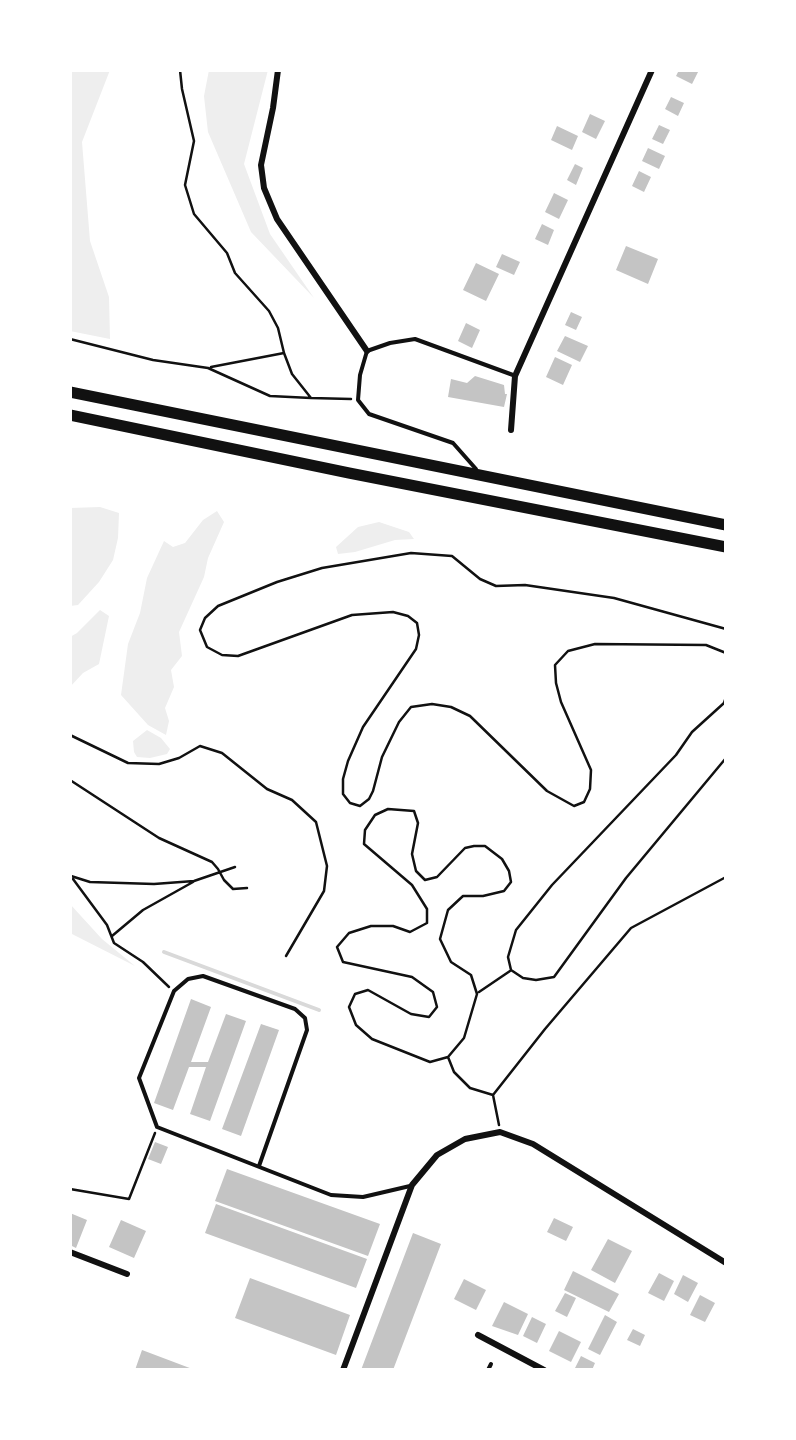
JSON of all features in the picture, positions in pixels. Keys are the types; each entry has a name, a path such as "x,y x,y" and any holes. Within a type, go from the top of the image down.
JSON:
{"highway":[{"path":"70,392 726,525"},
{"path":"70,415 726,547"}],"street":[{"path":"278,70 261,165 264,188 277,219 367,351"},
{"path":"511,430 515,376 652,70"},
{"path":"344,1370 412,1185 436,1154 465,1139 500,1132 533,1144 726,1263"},
{"path":"70,1252 126,1274"},
{"path":"478,1335 544,1370"}],"lane":[{"path":"482,477 453,444 369,414 358,400 367,351 416,338 515,376"},
{"path":"259,1166 307,1030 305,1018 295,1009 203,976 188,979 174,991 139,1078 157,1127 330,1195 363,1197 412,1185"}],"path":[{"path":"180,70 194,140 186,186 194,214 227,252 235,274 269,311 292,374 311,398"},
{"path":"70,339 153,360 208,368 270,396 358,400"},
{"path":"208,368 284,354"},
{"path":"726,629 614,598 525,585 496,586 480,580 452,556 411,553 322,568 277,582 218,606 205,618 200,630 207,646 222,655 238,656 352,615 393,612 417,622 416,649 363,727 348,761 343,794 350,803 360,806 372,792 382,757 399,722 410,707 432,704 470,716 547,791 574,806 584,802 590,789 590,770 556,683 556,665 568,651 594,644 706,645 726,653"},
{"path":"726,697 562,874 516,930 508,956 511,970 523,978 554,977 626,878 726,758"},
{"path":"70,735 128,763 160,764 200,746 222,753 266,789 292,800 316,822 327,866 324,891 286,956"},
{"path":"70,780 159,838 212,862 234,888 248,888"},
{"path":"388,809 414,812 418,822 412,854 416,871 424,880 437,876 465,848 474,846 484,846 510,871 511,882 504,890 463,896 448,910 440,940 450,962 471,975 477,994 464,1038 448,1057 430,1062 372,1038 356,1025 348,1007 355,994 368,990 411,1014 430,1017 437,1008 434,992 412,976 343,962 337,947 349,933 371,926 392,926 410,932 427,923 427,909 412,885 364,844 365,830 375,815 388,809"},
{"path":"112,936 144,910 194,881 235,867"},
{"path":"70,876 118,884 194,881"},
{"path":"70,876 108,926 114,944 142,962 174,991"},
{"path":"500,1132 493,1096 631,928 726,876"},
{"path":"477,994 511,970"},
{"path":"448,1057 454,1072 470,1088 493,1096"},
{"path":"70,1190 130,1199 157,1127"}],"shaded area":[{"path":"70,70 110,70 82,142 90,241 109,297 110,339 70,331"},
{"path":"209,70 268,70 244,164 270,234 314,298 251,232 208,132 204,96"},
{"path":"100,507 119,513 113,560 78,605 70,606 70,508"},
{"path":"217,511 224,522 179,632 182,656 171,670 174,687 165,708 169,721 166,735 148,725 121,695 128,644 147,578 164,541 173,547 185,543 203,520"},
{"path":"379,522 409,532 414,539 338,554 336,547 358,527"},
{"path":"100,610 109,616 99,664 70,687 70,637"},
{"path":"147,730 161,738 170,749 167,754 137,757 133,741"},
{"path":"70,904 102,939 135,966 70,933"}],"building":[{"path":"679,70 699,70 692,84 676,76"},
{"path":"671,97 684,103 678,116 665,109"},
{"path":"590,114 605,121 596,139 582,132"},
{"path":"659,125 670,130 663,144 652,139"},
{"path":"557,126 578,136 572,150 551,140"},
{"path":"648,148 665,156 659,169 642,161"},
{"path":"575,164 583,168 576,185 567,180"},
{"path":"639,171 651,177 644,192 632,186"},
{"path":"554,193 568,200 559,219 545,212"},
{"path":"542,224 554,230 548,245 535,239"},
{"path":"626,246 658,259 648,284 616,270"},
{"path":"502,254 520,262 514,275 496,267"},
{"path":"476,263 499,274 486,301 463,290"},
{"path":"571,312 582,317 576,330 565,325"},
{"path":"466,323 480,330 472,348 458,341"},
{"path":"565,336 588,346 580,362 557,351"},
{"path":"555,357 572,365 563,385 546,377"},
{"path":"475,376 504,385 504,407 448,397 451,379 467,383"},
{"path":"191,999 211,1007 191,1062 208,1062 226,1014 246,1021 210,1121 190,1114 206,1067 189,1067 173,1110 154,1103"},
{"path":"261,1024 279,1030 241,1136 222,1129"},
{"path":"155,1142 168,1147 161,1164 148,1159"},
{"path":"227,1169 380,1224 368,1256 215,1201"},
{"path":"216,1204 367,1259 356,1288 205,1233"},
{"path":"70,1213 87,1220 76,1248 70,1245"},
{"path":"554,1218 573,1227 566,1241 547,1232"},
{"path":"121,1220 146,1231 134,1258 109,1247"},
{"path":"413,1233 441,1244 393,1370 361,1370"},
{"path":"608,1239 632,1251 615,1283 591,1270"},
{"path":"573,1271 619,1294 609,1312 564,1290"},
{"path":"659,1273 674,1281 664,1301 648,1293"},
{"path":"683,1275 698,1283 688,1302 674,1294"},
{"path":"250,1278 350,1315 336,1355 235,1318"},
{"path":"464,1279 486,1290 476,1310 454,1299"},
{"path":"565,1293 576,1298 567,1317 555,1311"},
{"path":"700,1295 715,1303 705,1322 690,1315"},
{"path":"504,1302 528,1314 518,1335 492,1326"},
{"path":"605,1315 617,1322 600,1355 588,1349"},
{"path":"532,1317 546,1324 537,1343 523,1336"},
{"path":"633,1329 645,1335 640,1346 627,1340"},
{"path":"559,1331 581,1342 571,1362 549,1351"},
{"path":"142,1350 195,1370 135,1370"},
{"path":"581,1356 595,1363 592,1370 574,1370"}],"waterway":[{"path":"164,952 319,1010"}]}
